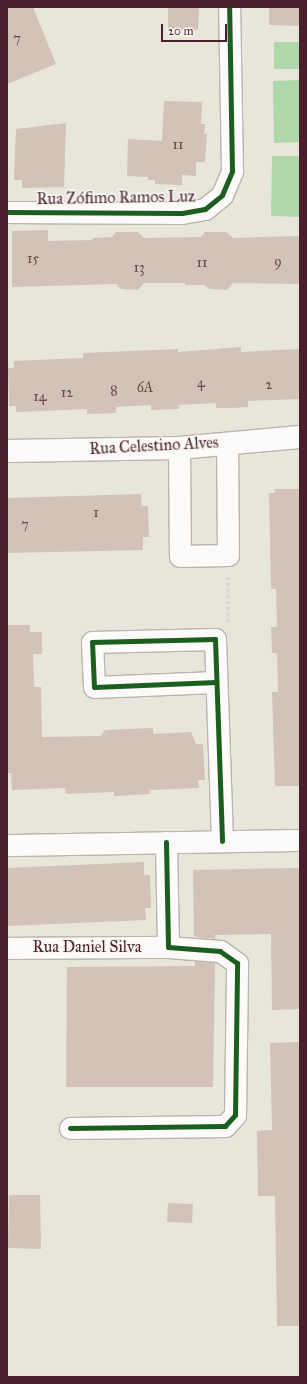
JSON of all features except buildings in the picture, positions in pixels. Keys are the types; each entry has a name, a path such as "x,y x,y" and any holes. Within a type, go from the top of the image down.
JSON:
{"street":[{"name":"Rua Zófimo Ramos Luz","path":"7,212 182,213 205,209 222,196 232,171 230,7"},
{"name":"Rua Celestino Alves","path":"7,451 179,448 300,437"},
{"path":"179,448 180,556 228,555 227,443"},
{"path":"216,682 94,687 92,642 215,639 222,841"},
{"path":"7,845 300,840"},
{"path":"166,842 168,947"},
{"name":"Rua Daniel Silva","path":"7,948 168,947 220,952 237,963 235,1115 225,1126 70,1128"}],"path":[{"path":"215,639 228,627 228,555"}],"green space":[{"path":"274,42 300,42 300,69 274,69"},
{"path":"300,80 300,142 274,143 273,81"},
{"path":"272,156 300,156 300,217 271,216"}],"cycle path":[{"path":"7,212 182,213 205,209 222,195 232,171 229,7"},
{"path":"216,682 94,687 92,642 215,639 222,841"},
{"path":"70,1128 225,1126 235,1115 237,963 220,951 168,947 166,842"}]}
